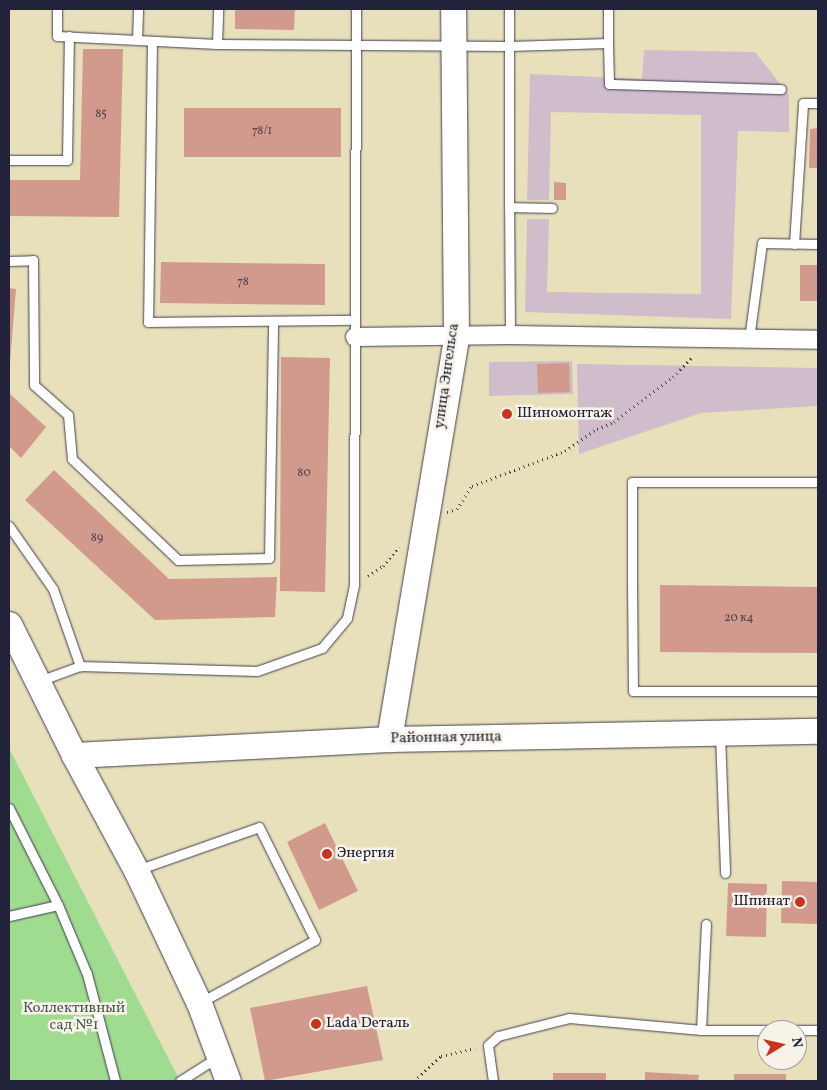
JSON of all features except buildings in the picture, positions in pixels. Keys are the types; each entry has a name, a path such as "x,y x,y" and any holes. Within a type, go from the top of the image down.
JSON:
{"street":[{"name":"улица Энгельса","path":"389,739 456,337 453,9"},
{"path":"355,329 456,337 510,335 818,340"},
{"path":"9,624 74,755 136,870 199,1003 228,1081"},
{"name":"Районная улица","path":"74,755 389,739 720,731 818,731"}],"lane":[{"path":"57,9 57,36 217,44 356,43 509,46 608,44"},
{"path":"137,40 138,9"},
{"path":"217,44 218,9"},
{"path":"38,682 80,666 257,671 322,648 348,618 354,584 356,9"},
{"path":"509,9 510,335"},
{"path":"608,9 609,84 781,90"},
{"path":"9,160 67,160 69,36"},
{"path":"152,41 148,322 273,321 355,329"},
{"path":"794,244 803,103 818,104"},
{"path":"509,207 552,208"},
{"path":"750,338 762,243 818,244"},
{"path":"9,261 33,260 34,386 68,415 72,459 178,560 269,558 273,321"},
{"path":"818,482 632,482 632,608 633,691 818,691"},
{"path":"9,526 53,589 80,666"},
{"path":"720,731 725,873"},
{"path":"9,808 58,905 86,974 115,1081"},
{"path":"136,870 259,827 315,940 199,1003"},
{"path":"9,916 58,905"},
{"path":"701,1030 706,924"},
{"path":"493,1081 488,1045 498,1036 569,1018 701,1030 757,1030"},
{"path":"180,1081 218,1057"}],"path":[{"path":"354,584 383,566 396,549 406,544 425,521 457,509 476,484 566,451 597,429 614,422 673,378 709,338"},
{"path":"414,1081 441,1056 488,1045"}],"shaded area":[{"path":"644,50 755,52 789,95 789,132 738,131 731,319 525,312 527,219 549,219 547,292 701,294 701,115 551,112 549,200 527,200 530,74 642,79"},
{"path":"572,361 573,394 489,396 489,362"},
{"path":"577,364 818,368 818,406 701,413 579,454"}],"green space":[{"name":"Коллективный сад №1","path":"9,748 180,1081 9,1081"}],"place":[{"name":"Шиномонтаж","path":"507,414"},
{"name":"Энергия","path":"327,854"},
{"name":"Шпинат","path":"800,902"},
{"name":"Lada Dеталь","path":"316,1024"}]}
